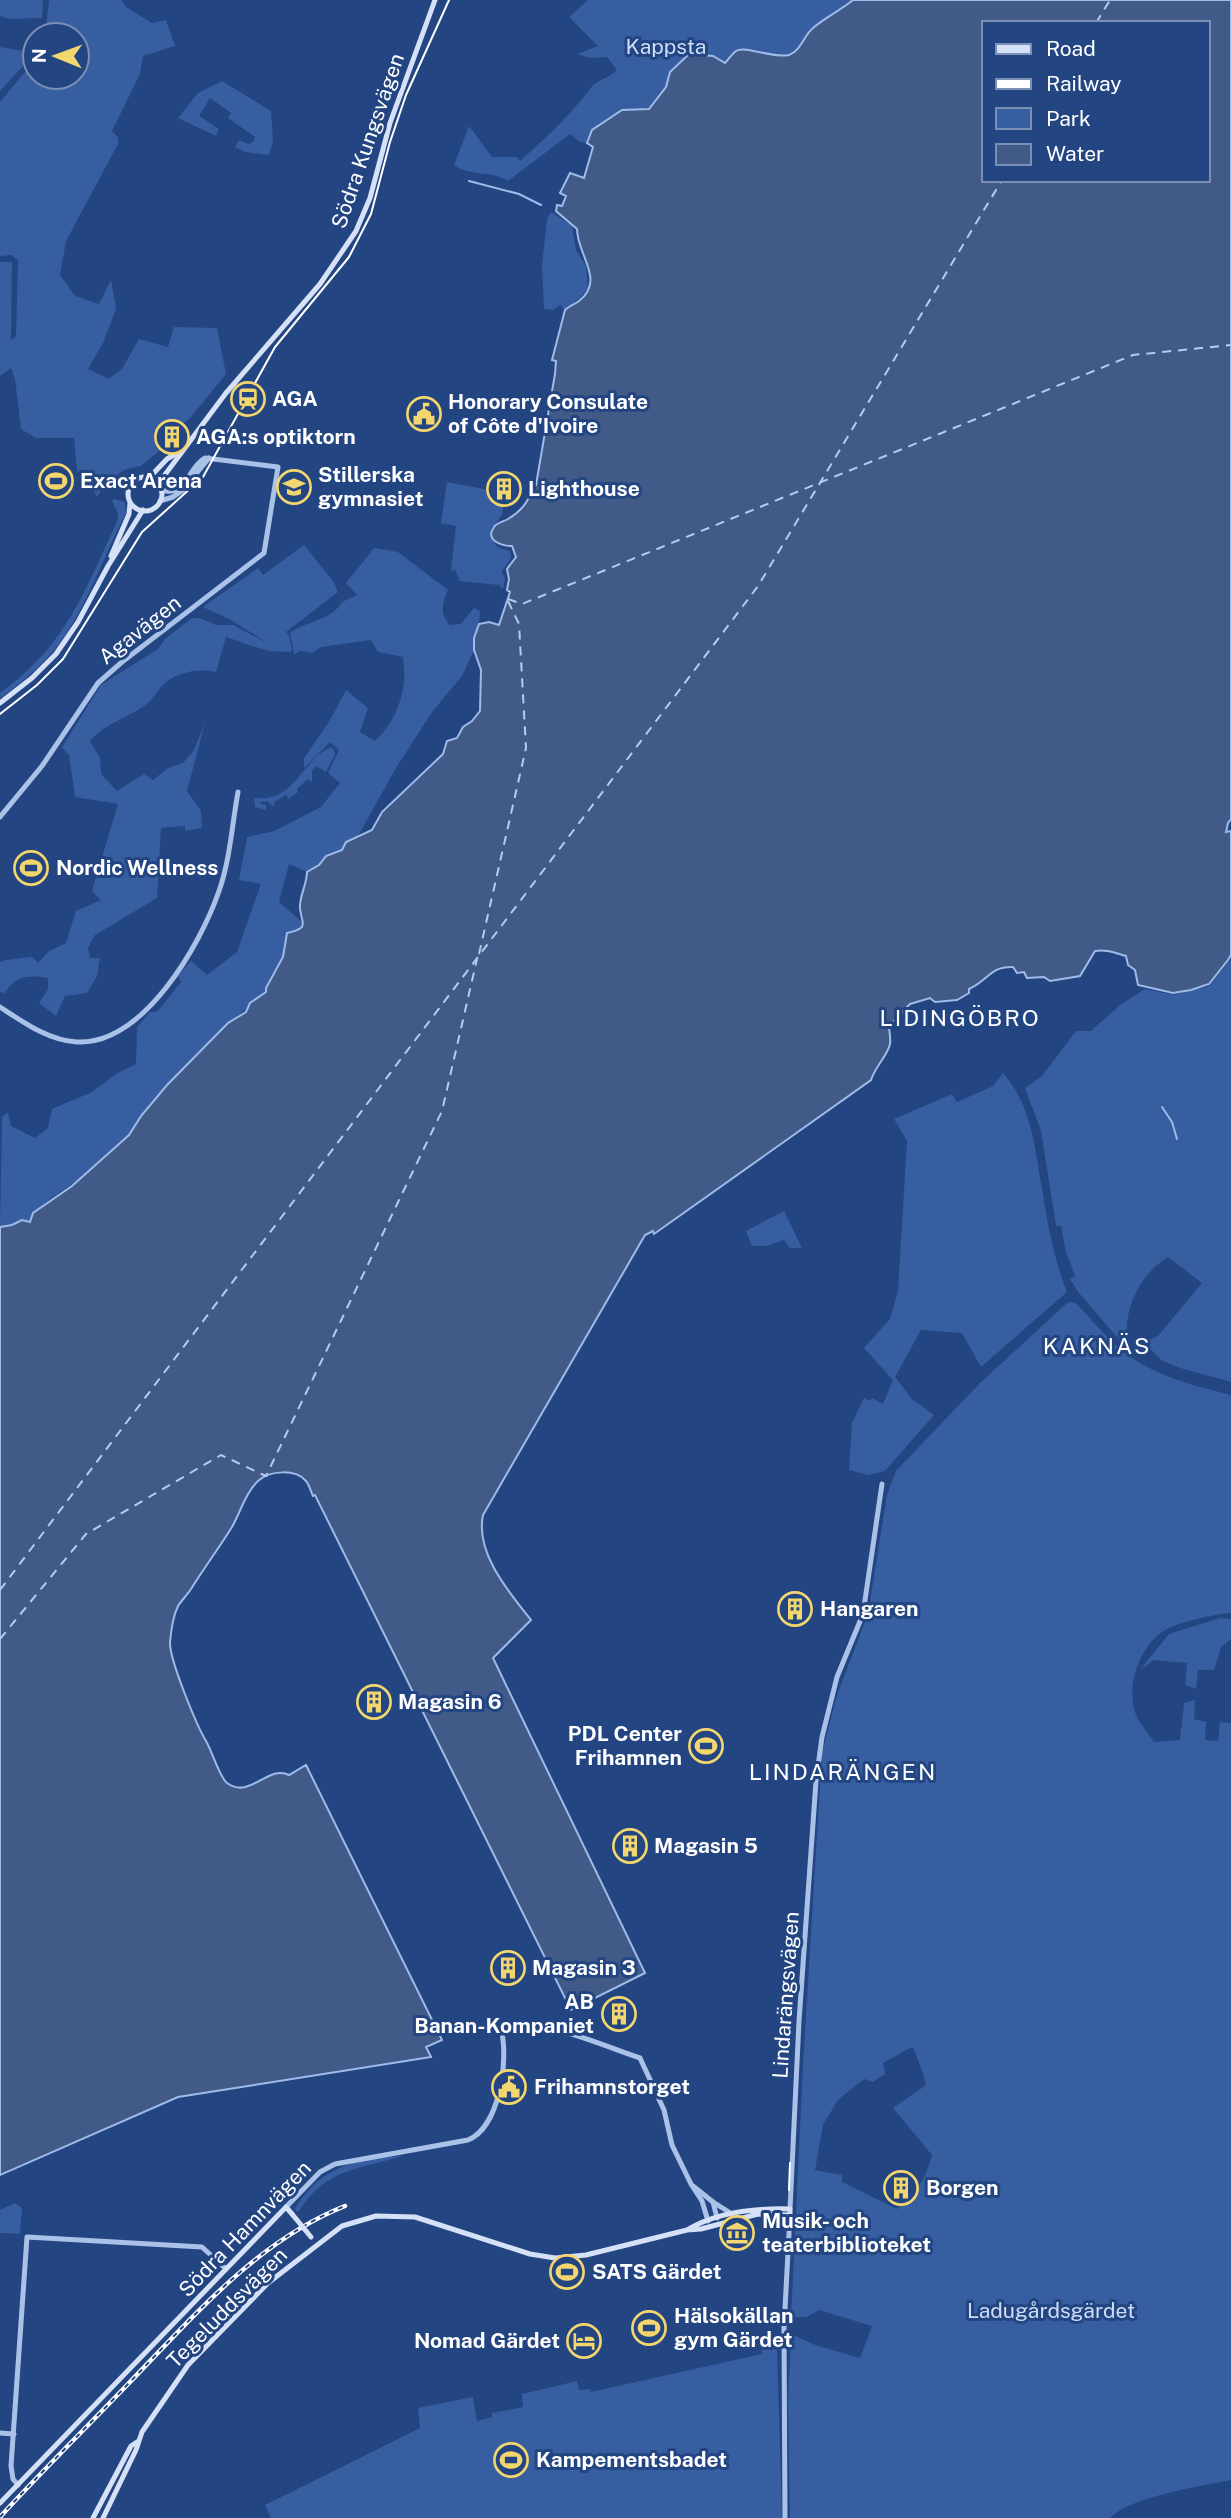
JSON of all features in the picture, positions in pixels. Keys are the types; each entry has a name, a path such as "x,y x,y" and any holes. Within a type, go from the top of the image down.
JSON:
{"main road":[{"name":"Södra Kungsvägen","path":"158,484 226,393 320,284 356,231 370,198 393,113 435,0"},
{"name":"Södra Kungsvägen","path":"108,566 129,514 131,484 140,478 149,478 167,459 184,448"},
{"path":"130,500 135,508 143,510 152,509 160,501 161,490 158,484 149,478"},
{"name":"Södra Kungsvägen","path":"0,703 32,678 56,654 78,622 108,566 143,510"},
{"path":"286,2207 316,2244"},
{"name":"Södra Hamnvägen","path":"0,2503 286,2207"},
{"name":"Tegeluddsvägen","path":"103,2518 136,2450 137,2442 188,2365 268,2283 316,2244 349,2223 390,2215 428,2220 516,2250 555,2258 586,2255 687,2230 732,2214 766,2208 790,2212"},
{"name":"Tegeluddsvägen","path":"717,2221 790,2212"},
{"name":"Tegeluddsvägen","path":"93,2518 131,2446 137,2442"}],"street":[{"name":"Agavägen","path":"0,817 42,766 98,683 263,555 278,467 209,458"},
{"path":"161,490 178,490 186,483 199,461 209,458"},
{"path":"160,501 182,491 209,458"},
{"path":"0,1007 40,1031 76,1042 109,1037 136,1020 174,974 210,913 225,872 238,792"},
{"name":"Lindarängsvägen","path":"785,2518 784,2327 799,2021 816,1781 822,1737 837,1677 863,1614 882,1484"},
{"name":"Södra Hamnvägen","path":"286,2207 320,2172 335,2164 468,2140 476,2136 493,2108 501,2085 505,2051 501,2029 515,2026 554,2028 640,2058 664,2110 672,2145 691,2184"},
{"path":"691,2184 732,2214"},
{"path":"691,2184 702,2201 709,2224"},
{"path":"713,2202 717,2221"},
{"path":"18,2485 11,2473 27,2237 202,2247 226,2269"},
{"path":"0,2433 14,2434"}],"green space":[{"path":"0,0 43,0 42,18 10,19 0,16"},
{"path":"49,0 121,0 126,7 152,23 166,20 175,46 143,56 140,74 112,131 118,138 118,144 66,241 60,275 75,296 99,304 111,280 116,309 103,343 88,369 109,379 122,369 139,339 168,347 174,327 217,328 226,374 191,417 176,430 166,423 158,432 164,447 141,466 126,469 107,481 97,497 85,476 77,471 74,438 36,438 21,429 15,379 11,368 0,376 0,262 12,262 11,340 16,336 18,260 11,255 0,256 0,102 21,77 21,91 91,91 91,21 47,21"},
{"name":"Kappsta","path":"588,0 867,0 787,70 660,105 653,102 649,109 618,114 597,126 587,143 580,142 570,134 508,181 454,165 469,126 492,157 517,157 520,161 557,126 593,86 617,70 607,57 590,58 577,54 598,46 569,17"},
{"path":"0,47 21,51 21,68 0,91"},
{"path":"222,81 271,111 273,141 269,155 245,152 235,147 239,140 248,144 253,142 255,137 228,118 231,113 210,98 199,116 219,129 216,136 178,118 198,93"},
{"path":"551,212 572,226 576,250 586,266 588,288 580,298 564,309 560,305 553,310 544,309 542,265 547,219"},
{"path":"447,482 489,490 489,497 504,502 502,515 491,529 496,545 511,554 502,572 505,579 503,589 499,585 460,581 455,570 451,571 456,526 441,523"},
{"path":"114,499 125,502 126,513 77,616 44,662 0,698 0,693 41,656 71,616 117,522 118,513 112,501"},
{"path":"304,545 333,581 338,592 286,632 292,651 267,650 226,637 216,672 196,671 175,676 164,684 145,706 107,726 90,741 100,758 101,774 117,791 144,774 153,780 168,768 183,763 194,750 205,723 187,791 201,811 202,828 185,831 185,826 161,828 157,898 95,935 88,948 90,958 100,958 97,976 87,993 65,996 56,1016 39,1003 48,989 48,978 24,978 14,983 5,993 0,992 0,962 32,957 38,963 49,951 66,943 76,911 101,900 92,891 118,804 75,797 69,755 62,747 101,685 158,649 165,639 192,618 200,618 216,625 233,625 269,644 231,620 203,607 258,568 263,575"},
{"path":"374,548 398,552 448,590 443,608 444,616 450,625 461,624 474,608 480,611 474,650 462,676 432,712 396,768 358,836 342,850 326,856 319,865 307,872 289,864 279,902 303,923 298,930 287,933 283,958 266,992 215,1037 165,1087 130,1134 114,1150 40,1208 30,1222 0,1227 2,1117 8,1112 11,1126 35,1138 48,1128 52,1109 92,1092 116,1074 136,1064 137,1027 150,1012 157,1012 181,982 178,976 191,961 207,975 237,952 261,884 239,880 247,837 274,831 321,807 340,783 328,773 339,750 330,742 304,768 304,758 329,722 346,690 368,708 360,732 375,741 390,723 400,702 404,680 403,657 378,652 371,640 321,647 312,653 301,651 294,654 290,633 325,617 342,602 357,595 346,583"},
{"path":"332,747 335,754 326,772 316,766 312,771 311,782 308,779 289,799 286,795 274,802 274,807 267,801 258,803 266,805 266,810 255,807 254,798 269,798 288,788 316,757"},
{"path":"1231,959 1231,1382 1161,1360 1144,1342 1158,1336 1202,1283 1168,1257 1147,1275 1137,1290 1130,1307 1122,1343 1079,1293 1070,1279 1075,1276 1066,1252 1061,1226 1056,1226 1041,1131 1025,1088 1042,1076 1076,1031 1091,1031 1120,1005 1145,989 1174,995 1209,986"},
{"path":"1003,1073 1020,1098 1030,1125 1051,1238 1067,1292 981,1367 962,1333 921,1330 895,1377 912,1399 934,1415 885,1471 868,1475 849,1470 852,1423 864,1398 870,1401 872,1398 883,1404 893,1380 864,1348 890,1319 898,1291 907,1141 894,1119 952,1094 957,1102 993,1086"},
{"path":"784,1211 802,1248 790,1248 784,1240 767,1246 752,1246 746,1231"},
{"name":"Ladugårdsgärdet","path":"1067,1303 1077,1304 1114,1344 1140,1363 1177,1380 1231,1395 1231,1613 1182,1623 1158,1635 1139,1662 1132,1694 1136,1715 1154,1742 1180,1740 1184,1703 1195,1700 1194,1719 1206,1722 1205,1740 1218,1741 1220,1722 1231,1723 1231,2480 1149,2498 1110,2518 790,2518 788,2400 791,2334 815,2345 860,2358 872,2326 819,2310 806,2317 791,2317 822,1753 837,1695 868,1614 887,1495 896,1471 979,1384","holes":["912,2047 926,2085 893,2108 932,2155 919,2185 897,2209 842,2182 842,2175 815,2170 823,2125 838,2100 864,2079 873,2082 885,2074 883,2063"]},
{"path":"1220,1618 1231,1619 1231,1639 1221,1647 1214,1670 1198,1670 1196,1689 1185,1685 1187,1663 1154,1660 1140,1670 1169,1634"},
{"path":"403,2156 332,2178 309,2197 299,2211 295,2209 302,2197 318,2182 339,2168 377,2158"},
{"path":"15,2203 22,2208 20,2234 0,2233 0,2210"},
{"path":"773,2339 777,2348 782,2518 271,2518 265,2505 420,2428 418,2408 473,2397 477,2421 492,2417 492,2413 523,2407 522,2394 577,2381 579,2390 590,2389 591,2392 762,2354 760,2341"}],"water":[{"path":"853,0 1231,0 1231,819 1226,832 1231,831 1231,955 1209,984 1173,993 1138,985 1135,970 1128,965 1126,956 1095,951 1080,976 1050,981 1044,977 1027,978 1024,972 1017,973 1013,967 1005,967 994,971 957,1000 935,1002 930,998 910,1004 889,1026 889,1048 871,1080 654,1234 653,1231 645,1235 483,1515 484,1544 489,1558 504,1584 531,1620 493,1658 645,1973 571,2010 315,1495 313,1496 306,1481 296,1474 276,1473 258,1481 227,1535 176,1610 170,1642 179,1677 196,1722 227,1783 243,1787 274,1774 289,1775 306,1765 442,2040 426,2047 431,2057 178,2097 0,2175 0,1227 22,1220 30,1222 33,1213 72,1186 129,1135 167,1085 228,1023 246,1012 250,1003 266,992 283,957 287,933 302,927 300,904 307,872 319,865 326,856 342,850 346,842 372,830 382,812 443,754 447,741 457,738 463,727 480,711 481,670 474,650 474,638 479,624 489,622 499,625 510,592 507,590 507,569 516,557 512,546 496,542 491,536 492,532 496,524 521,509 530,496 533,485 536,485 555,374 556,361 552,360 565,310 587,293 590,285 588,267 577,229 556,211 557,205 562,206 566,196 560,193 570,173 584,178 593,147 587,143 592,130 622,110 649,109 666,87 670,72 689,54 713,56 725,63 740,50 789,55 797,50 813,28"}],"waterway":[{"path":"469,181 519,194 541,205"},
{"path":"1162,1107 1172,1122 1177,1139"}],"ferry route":[{"path":"1097,21 1110,0"},
{"path":"0,1590 758,586 1001,182"},
{"path":"508,599 522,604 1133,355 1231,345"},
{"path":"479,954 526,748 519,624 507,599"},
{"path":"0,1639 86,1534 221,1455 266,1476 442,1111 477,959"}],"tram line":[{"path":"0,714 37,685 63,659 142,532 203,477 275,347 349,257 371,214 406,95 449,0"},
{"path":"789,2190 790,2163"}],"railway":[{"path":"0,2517 177,2332 228,2283 283,2239 345,2206"}],"place":[{"name":"AGA","path":"248,399"},
{"name":"Honorary Consulate of Côte d'Ivoire","path":"424,414"},
{"name":"AGA:s optiktorn","path":"172,437"},
{"name":"Exact Arena","path":"56,481"},
{"name":"Stillerska gymnasiet","path":"294,487"},
{"name":"Lighthouse","path":"504,489"},
{"name":"Nordic Wellness","path":"31,868"},
{"name":"Hangaren","path":"795,1609"},
{"name":"Magasin 6","path":"374,1702"},
{"name":"PDL Center Frihamnen","path":"706,1746"},
{"name":"Magasin 5","path":"630,1846"},
{"name":"Magasin 3","path":"508,1968"},
{"name":"AB Banan-Kompaniet","path":"619,2014"},
{"name":"Frihamnstorget","path":"509,2087"},
{"name":"Borgen","path":"901,2188"},
{"name":"Musik- och teaterbiblioteket","path":"737,2233"},
{"name":"SATS Gärdet","path":"567,2272"},
{"name":"Hälsokällan gym Gärdet","path":"649,2328"},
{"name":"Nomad Gärdet","path":"584,2341"},
{"name":"Kampementsbadet","path":"511,2460"}],"district":[{"name":"LIDINGÖBRO","path":"960,1018"},
{"name":"KAKNÄS","path":"1097,1346"},
{"name":"LINDARÄNGEN","path":"843,1772"}]}
